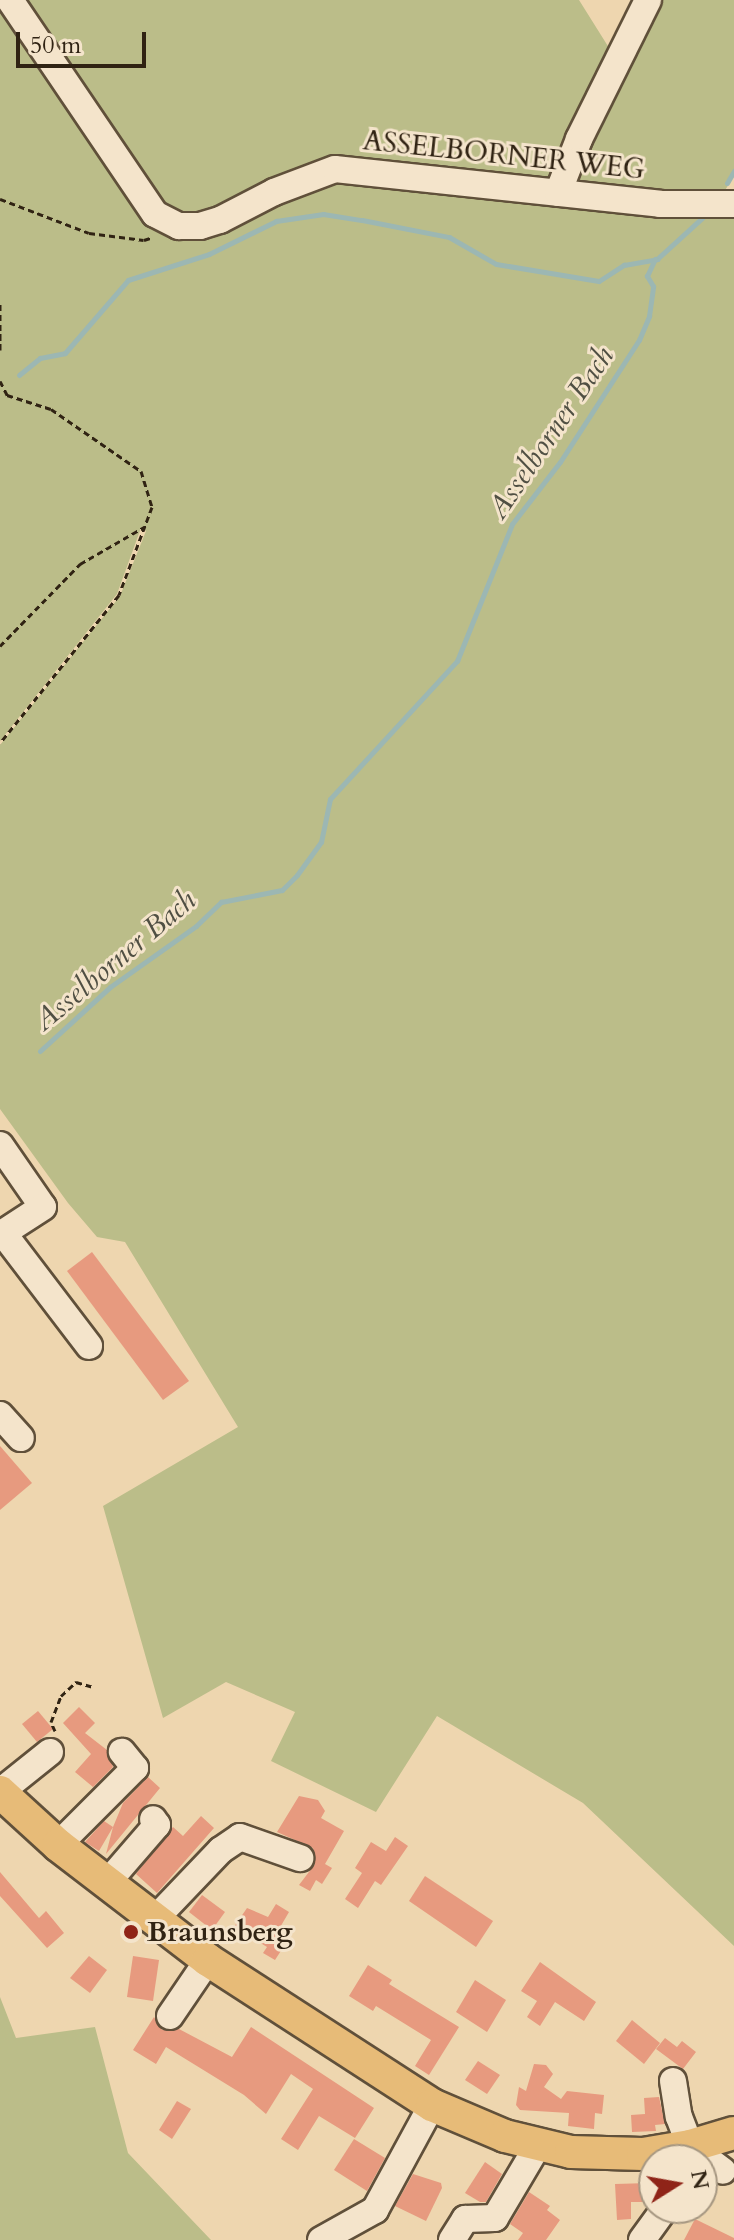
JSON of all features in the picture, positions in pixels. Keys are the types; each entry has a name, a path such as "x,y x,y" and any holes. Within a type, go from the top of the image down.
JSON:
{"main road":[{"path":"0,1792 106,1884 208,1960 432,2105 537,2147 638,2159"},
{"path":"718,2157 734,2133"}],"street":[{"path":"10,0 155,214 179,226"},
{"path":"558,193 579,139 648,0"},
{"name":"ASSELBORNER WEG","path":"179,226 200,226 220,220 274,192 335,169 672,205 734,204"},
{"path":"0,1145 43,1207 3,1233 89,1346"},
{"path":"0,1415 21,1438"},
{"path":"0,1792 50,1752"},
{"path":"58,1845 135,1768 122,1752"},
{"path":"106,1884 157,1825 153,1819"},
{"path":"155,1919 221,1850 240,1837 300,1858"},
{"path":"170,2016 208,1960"},
{"path":"673,2081 679,2117 697,2144"},
{"path":"321,2240 375,2210 432,2105"},
{"path":"452,2240 465,2219 495,2218 537,2147"}],"path":[{"path":"0,199 89,233 144,240 179,226"},
{"path":"0,304 0,350"},
{"path":"0,381 7,395 51,409 141,471 152,507 119,595 0,743"},
{"path":"0,646 80,564 145,526"},
{"path":"50,1752 59,1741 51,1722 61,1696 76,1682 94,1687"}],"green space":[{"path":"0,0 175,227 335,172 734,210 734,1946 583,1803 437,1716 376,1812 271,1761 295,1712 226,1682 163,1718 103,1506 238,1427 125,1242 97,1237 68,1203 0,1109 0,745 120,596 146,531 141,528 117,594 0,741"},
{"path":"14,0 579,0 616,59 556,189 363,167 220,216 157,213"},
{"path":"651,0 734,0 734,176 717,203 570,190"},
{"path":"0,1997 16,2038 95,2027 128,2153 211,2240 0,2240"}],"building":[{"path":"92,1252 189,1381 163,1400 67,1271"},
{"path":"0,1446 32,1483 0,1510"},
{"path":"79,1707 95,1723 85,1733 107,1750 113,1767 93,1787 75,1772 91,1754 63,1723"},
{"path":"38,1711 53,1729 37,1742 22,1724"},
{"path":"148,1777 160,1788 106,1854 123,1803"},
{"path":"299,1796 318,1800 325,1811 321,1818 344,1831 325,1864 332,1868 322,1884 316,1880 310,1891 299,1885 315,1864 313,1848 277,1832"},
{"path":"201,1816 214,1828 157,1893 136,1874 173,1827 183,1836"},
{"path":"104,1821 113,1827 99,1851 85,1842"},
{"path":"395,1837 408,1846 381,1885 375,1881 358,1908 345,1899 362,1873 355,1868 371,1842 386,1851"},
{"path":"0,1872 39,1918 46,1911 64,1933 47,1948 0,1896"},
{"path":"425,1876 493,1921 476,1947 409,1901"},
{"path":"202,1895 225,1912 212,1930 189,1912"},
{"path":"276,1904 289,1912 275,1936 286,1943 275,1960 263,1953 267,1947 234,1927 247,1908 268,1917"},
{"path":"89,1956 107,1970 90,1993 70,1978"},
{"path":"133,1956 159,1960 153,2001 127,1997"},
{"path":"540,1962 596,2002 584,2021 555,2002 540,2026 527,2017 537,2001 521,1991"},
{"path":"368,1965 392,1980 389,1984 459,2027 429,2075 415,2066 431,2040 376,2006 373,2011 349,1996"},
{"path":"475,1980 506,2000 487,2032 456,2012"},
{"path":"154,2017 162,2030 179,2029 232,2057 251,2027 374,2108 355,2138 319,2116 298,2150 281,2139 313,2089 291,2074 266,2114 244,2095 166,2047 156,2064 133,2050"},
{"path":"632,2020 660,2043 644,2064 616,2041"},
{"path":"665,2038 677,2047 682,2041 696,2052 683,2069 656,2049"},
{"path":"478,2061 500,2075 487,2094 465,2080"},
{"path":"534,2064 546,2065 553,2074 544,2087 561,2099 567,2091 604,2095 602,2114 595,2113 594,2129 568,2126 569,2113 520,2110 516,2105 519,2087 526,2091"},
{"path":"659,2097 665,2124 655,2125 656,2131 632,2132 631,2115 645,2114 644,2098"},
{"path":"177,2101 191,2109 172,2139 159,2130"},
{"path":"354,2139 385,2158 367,2191 334,2170"},
{"path":"485,2162 502,2174 486,2202 480,2202 465,2193"},
{"path":"413,2174 441,2183 442,2188 426,2221 395,2206"},
{"path":"638,2183 638,2202 631,2202 631,2219 617,2220 615,2184"},
{"path":"529,2192 550,2206 547,2210 560,2220 546,2240 518,2240 523,2233 510,2224"},
{"path":"692,2224 705,2224 734,2238 734,2240 684,2240"}],"waterway":[{"name":"Asselborner Bach","path":"727,183 734,171"},
{"name":"Asselborner Bach","path":"19,375 40,358 65,353 128,280 209,254 276,221 323,214 362,220 449,237 496,264 599,281 624,265 657,259 702,218"},
{"name":"Asselborner Bach","path":"40,1051 110,987 196,926 221,902 282,890 297,875 321,842 330,799 457,661 512,524 560,462 639,340 649,316 653,286 647,276 655,259"}],"place":[{"name":"Braunsberg","path":"131,1932"}]}
